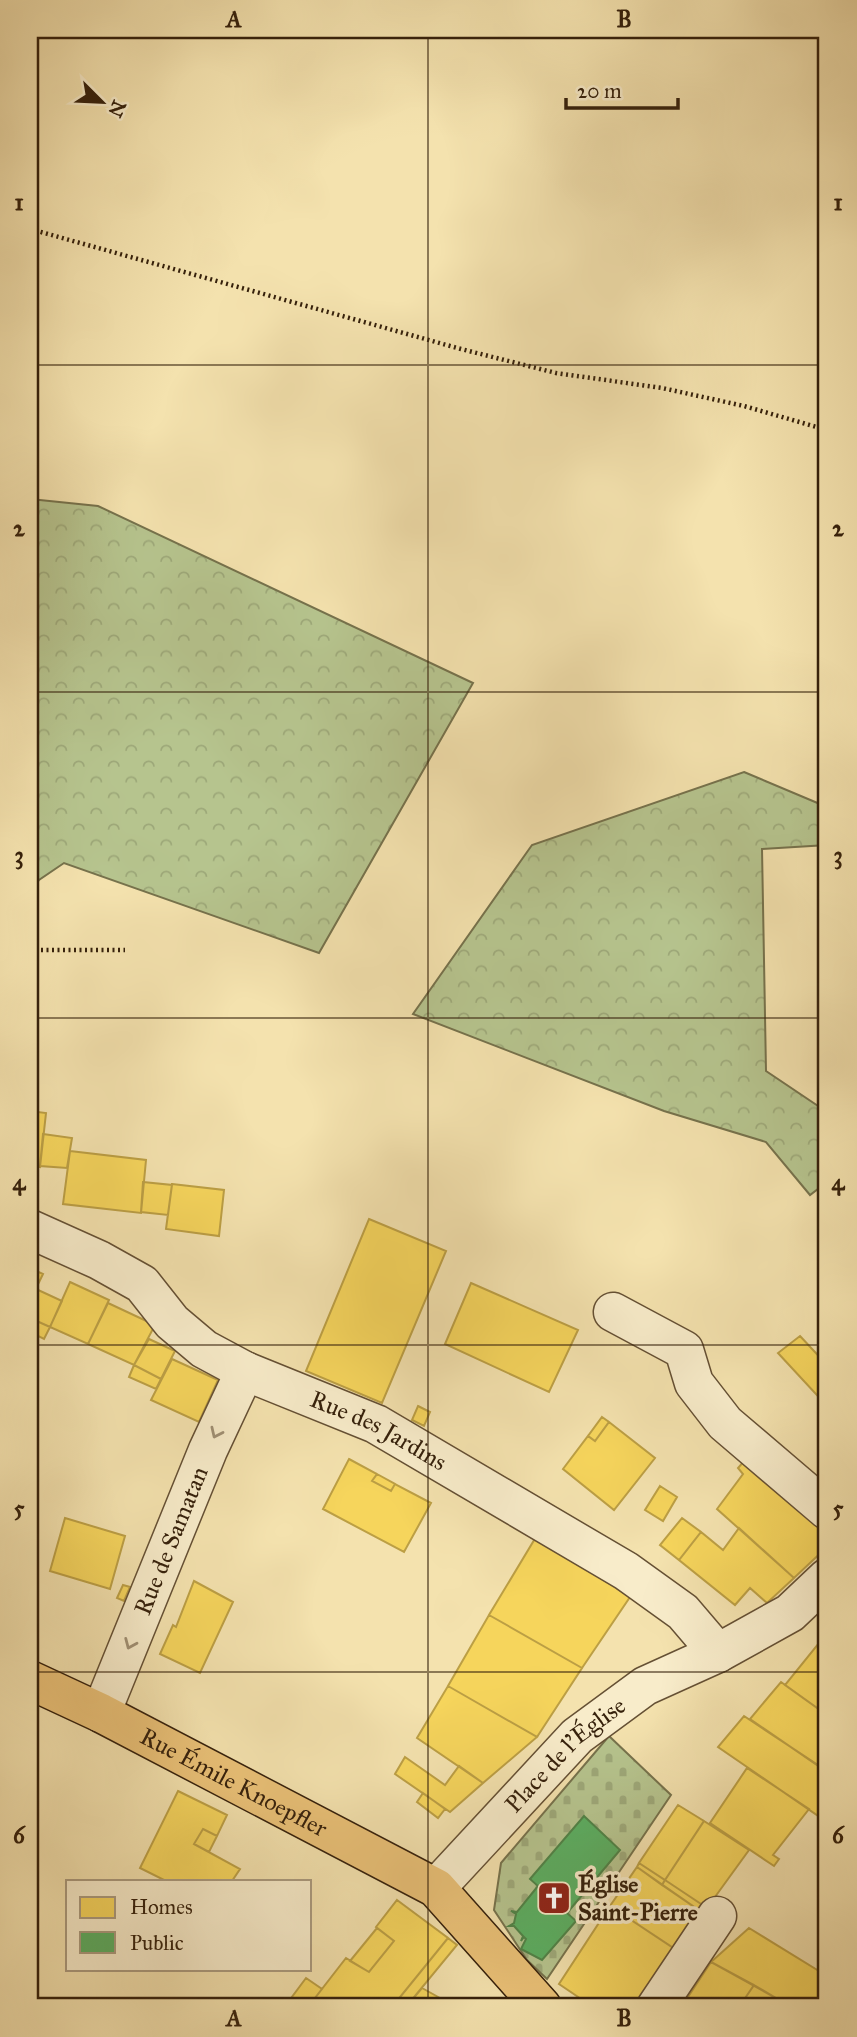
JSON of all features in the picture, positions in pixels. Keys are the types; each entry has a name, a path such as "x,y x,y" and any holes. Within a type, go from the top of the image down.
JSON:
{"main road":[{"name":"Rue Émile Knoepfler","path":"30,1680 101,1713 436,1888"},
{"path":"436,1888 542,2007"}],"street":[{"name":"Rue des Jardins","path":"30,1228 99,1260 142,1284 172,1322 204,1349 245,1371 376,1424 626,1571 683,1612 718,1653"},
{"path":"613,1312 684,1350 694,1383 725,1423 827,1510"},
{"name":"Rue de Samatan","path":"101,1713 208,1450 245,1371"},
{"name":"Place de l'Église","path":"436,1888 577,1736 645,1686 718,1653 790,1613 827,1577"},
{"path":"656,2007 717,1916"}],"path":[{"path":"30,229 496,358 556,373 662,388 744,406 827,430"},
{"path":"30,950 125,950"}],"green space":[{"path":"30,499 98,506 473,683 319,953 64,863 39,880 30,893"},
{"path":"744,772 827,807 827,845 762,849 766,1071 827,1112 827,1182 810,1195 766,1142 664,1111 413,1014 532,845"},
{"path":"609,1736 671,1795 547,1979 527,1960 494,1910 501,1863"}],"building: Homes":[{"path":"30,1111 46,1113 40,1167 30,1165"},
{"path":"43,1134 72,1138 67,1168 40,1166"},
{"path":"70,1151 146,1160 141,1213 63,1204"},
{"path":"143,1182 172,1185 168,1215 141,1212"},
{"path":"172,1184 224,1190 219,1236 166,1229"},
{"path":"369,1219 446,1251 382,1403 306,1371"},
{"path":"30,1268 43,1274 30,1301"},
{"path":"70,1282 109,1300 88,1344 50,1327"},
{"path":"471,1283 578,1330 549,1392 445,1344"},
{"path":"36,1289 62,1301 50,1327 30,1318 30,1301"},
{"path":"108,1303 155,1325 134,1365 88,1344"},
{"path":"30,1318 50,1327 44,1339 30,1332"},
{"path":"800,1336 827,1365 827,1406 778,1353"},
{"path":"149,1339 175,1351 161,1379 134,1365"},
{"path":"172,1359 218,1380 199,1422 151,1400"},
{"path":"134,1365 161,1379 156,1389 129,1377"},
{"path":"418,1406 430,1412 424,1426 412,1420"},
{"path":"602,1417 609,1422 595,1441 588,1436"},
{"path":"609,1422 655,1458 614,1510 563,1469 588,1436 595,1441"},
{"path":"349,1459 377,1474 372,1481 391,1491 395,1484 431,1503 404,1552 323,1509"},
{"path":"745,1460 827,1535 827,1547 794,1578 717,1509 743,1474 738,1468"},
{"path":"377,1474 395,1484 391,1491 372,1481"},
{"path":"660,1486 677,1497 663,1521 645,1510"},
{"path":"65,1518 125,1536 110,1589 50,1571"},
{"path":"682,1518 701,1532 679,1560 660,1545"},
{"path":"739,1528 794,1578 767,1603 750,1588 735,1605 679,1560 701,1532 723,1550"},
{"path":"536,1537 630,1597 582,1668 489,1615"},
{"path":"194,1581 233,1602 200,1673 160,1654 173,1625 176,1627"},
{"path":"123,1585 130,1587 124,1601 117,1598"},
{"path":"489,1615 582,1668 537,1737 448,1686"},
{"path":"827,1633 827,1715 785,1685"},
{"path":"781,1682 827,1715 827,1749 817,1765 750,1719"},
{"path":"448,1686 537,1737 483,1783 417,1738"},
{"path":"744,1716 827,1771 827,1822 718,1747"},
{"path":"405,1757 445,1785 459,1766 483,1783 450,1812 395,1774"},
{"path":"747,1768 809,1809 773,1855 779,1859 774,1866 710,1823"},
{"path":"178,1791 227,1815 217,1836 203,1829 194,1844 240,1869 233,1880 164,1880 140,1868"},
{"path":"423,1793 445,1809 438,1818 417,1802"},
{"path":"678,1805 704,1821 665,1880 639,1863"},
{"path":"704,1821 749,1850 707,1908 665,1880"},
{"path":"203,1829 217,1836 209,1852 194,1844"},
{"path":"639,1863 665,1880 662,1885 637,1867"},
{"path":"637,1867 703,1913 678,1951 610,1906"},
{"path":"665,1880 707,1908 703,1913 662,1885"},
{"path":"397,1900 448,1938 392,2007 308,2007 346,1958 369,1972 394,1941 376,1927"},
{"path":"610,1906 678,1951 641,2007 593,2007 559,1984"},
{"path":"377,1928 394,1941 369,1972 350,1961"},
{"path":"749,1928 827,1976 827,1985 811,2007 792,2007 711,1962"},
{"path":"448,1938 457,1945 406,2007 392,2007"},
{"path":"711,1962 754,1985 739,2007 682,2006"},
{"path":"306,1978 322,1989 308,2007 286,2005"},
{"path":"754,1985 781,2001 777,2007 739,2007"},
{"path":"422,1988 456,2007 406,2007"}],"building: Public":[{"name":"Église Saint-Pierre","path":"584,1816 620,1850 567,1913 576,1921 542,1960 521,1949 526,1939 524,1937 521,1941 523,1936 514,1926 509,1926 514,1923 516,1914 511,1911 517,1912 538,1886 530,1879"}],"place":[{"name":"Église Saint-Pierre","path":"554,1898"}]}
